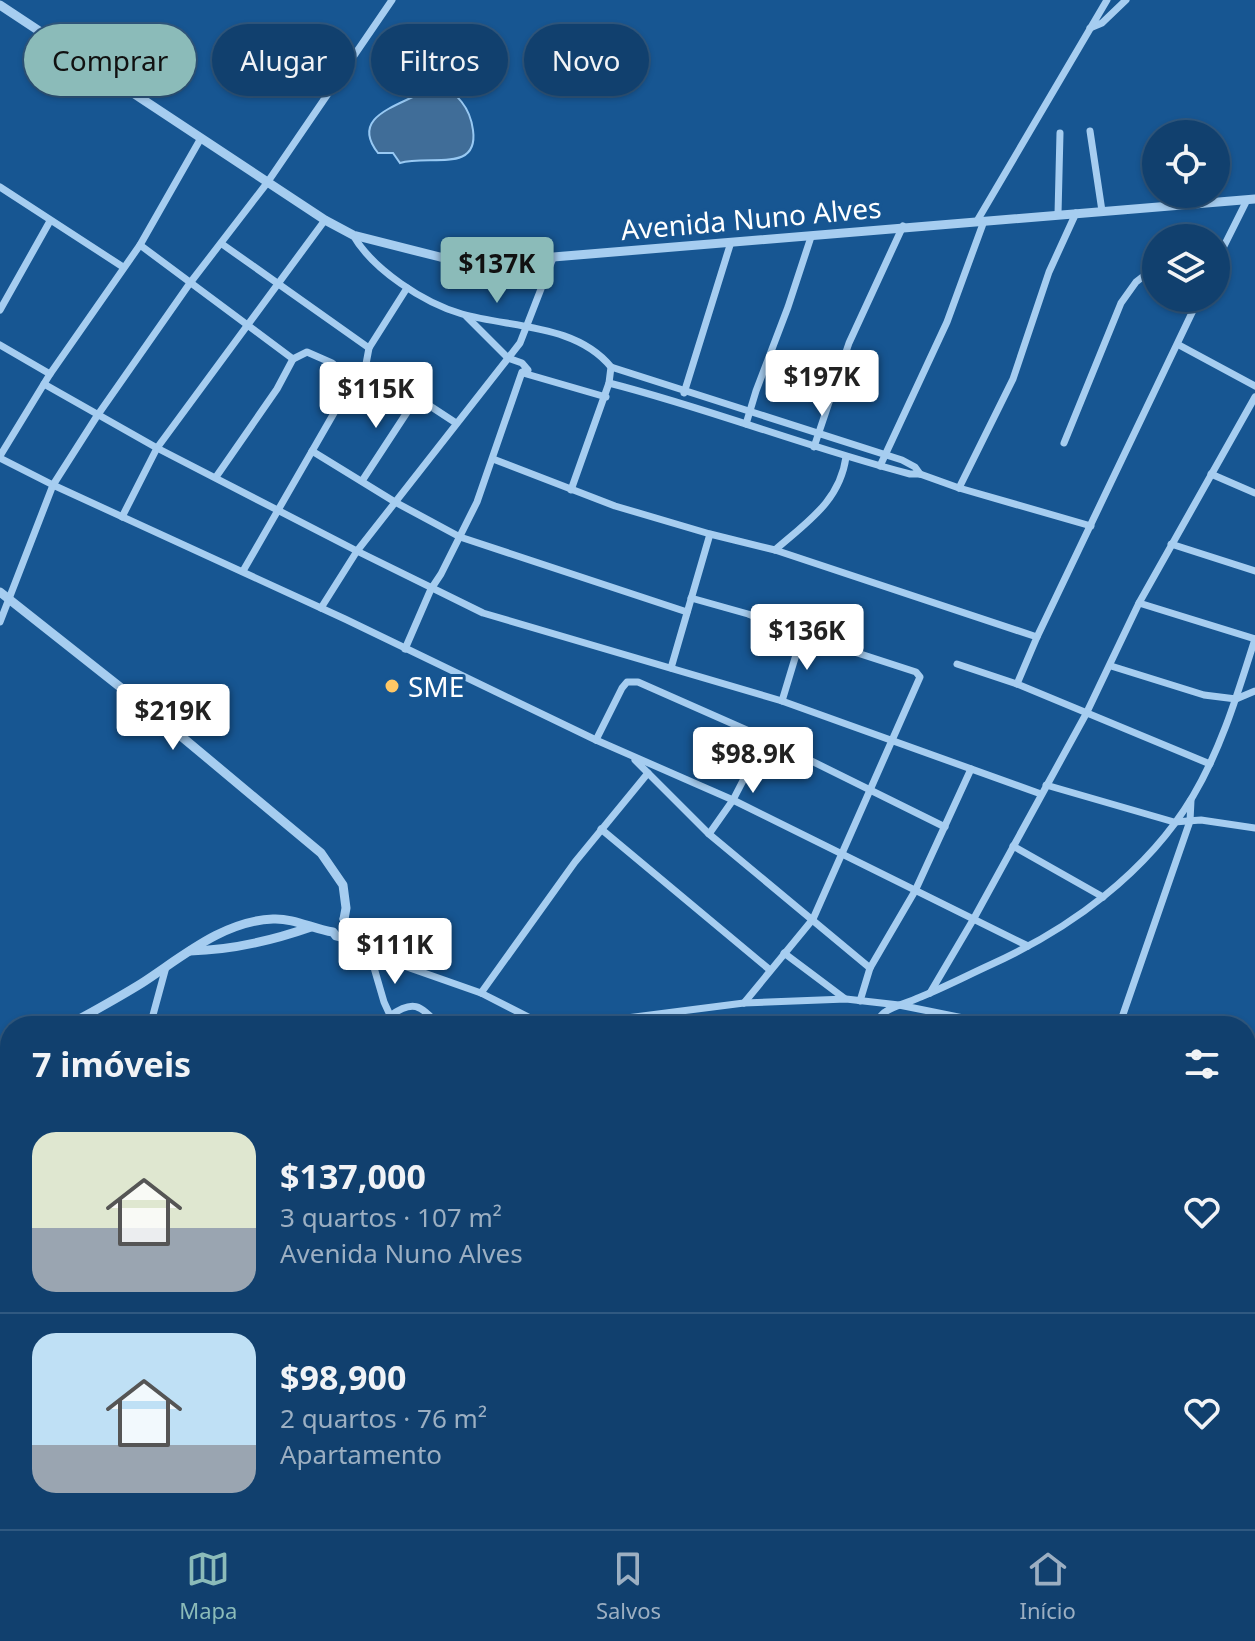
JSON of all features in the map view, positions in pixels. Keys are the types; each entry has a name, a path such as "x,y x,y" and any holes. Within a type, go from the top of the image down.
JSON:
{"street":[{"path":"0,622 4,595 53,485 97,416 190,283 267,183 392,0"},
{"path":"880,466 947,322 981,221 1107,0"},
{"path":"1088,29 1102,23 1126,0"},
{"name":"Avenida Nuno Alves","path":"0,5 325,220 353,235 440,257 472,261 553,258 811,237 903,226 1251,200"},
{"path":"1090,131 1102,211"},
{"path":"1058,214 1060,133"},
{"path":"201,138 140,245 50,374 0,457 53,485 243,571 632,757 733,800 1028,946"},
{"path":"0,187 123,267"},
{"path":"1230,237 1251,200"},
{"path":"959,488 1013,379 1049,272 1076,213"},
{"path":"122,517 157,448 325,220"},
{"path":"0,310 50,221"},
{"path":"814,447 849,343 903,226"},
{"path":"353,235 365,252 407,288 464,315 525,326 575,341 594,350 611,367 884,454 915,467 920,474"},
{"path":"746,424 811,237"},
{"path":"680,402 731,242"},
{"path":"222,244 369,348"},
{"path":"140,245 293,359"},
{"path":"321,608 357,551 520,343 553,258"},
{"path":"1064,443 1121,303 1142,277"},
{"path":"243,571 353,380 366,364 369,348 407,288"},
{"path":"1017,684 1193,312"},
{"path":"464,315 508,358 526,367 528,370 522,372"},
{"path":"0,345 50,374"},
{"path":"1179,345 1255,386"},
{"path":"216,477 277,389 293,359 307,352 321,357 353,380"},
{"path":"366,364 456,423"},
{"path":"571,490 606,397 611,367"},
{"path":"522,372 606,397"},
{"path":"405,649 431,589 460,537 493,459 522,372"},
{"path":"609,383 680,402 846,457 920,474 1091,526"},
{"path":"44,384 157,448 483,613 782,701 1041,794"},
{"path":"362,481 417,397"},
{"path":"930,993 1086,714 1139,603 1255,397"},
{"path":"1246,413 1255,418"},
{"path":"312,451 460,537 687,612"},
{"path":"775,550 829,502 839,485 846,457"},
{"path":"493,459 615,506 775,550 1037,637"},
{"path":"1211,474 1255,493"},
{"path":"671,668 710,534"},
{"path":"1171,544 1255,571"},
{"path":"4,595 321,853 343,885 344,919"},
{"path":"691,598 748,614 918,674 920,681 813,919 744,1003"},
{"path":"880,1016 1028,946 1103,897 1147,854 1191,798 1210,764 1236,699 1255,639 1139,603"},
{"path":"782,701 802,635"},
{"path":"957,664 1017,684 1210,764"},
{"path":"1111,666 1204,695 1236,699 1255,691"},
{"path":"596,740 622,688 627,682 632,682 765,738 872,788 945,827"},
{"path":"709,834 733,800 765,738"},
{"path":"632,757 709,834 870,968"},
{"path":"860,1001 870,968 915,891 971,769"},
{"path":"481,993 601,829 648,773"},
{"path":"1046,785 1174,822 1219,822 1255,828"},
{"path":"1122,1016 1190,821 1191,798"},
{"path":"601,829 770,970"},
{"path":"1013,846 1103,897"},
{"path":"84,1016 219,934 269,919 286,919 333,932 340,938 349,936"},
{"path":"333,932 337,921 344,919"},
{"path":"344,919 351,924 349,936"},
{"path":"190,951 231,948 311,927"},
{"path":"349,936 370,954 481,993 526,1016"},
{"path":"784,953 846,999"},
{"path":"370,954 390,1016 414,1005 429,1016"},
{"path":"153,1016 166,967"},
{"path":"642,1016 744,1003 846,999 953,1016"}],"water":[{"path":"414,96 457,96 469,114 473,144 468,152 449,160 400,163 393,153 378,153 370,139 370,127 387,110"}],"place":[{"name":"SME","path":"392,686"}]}
